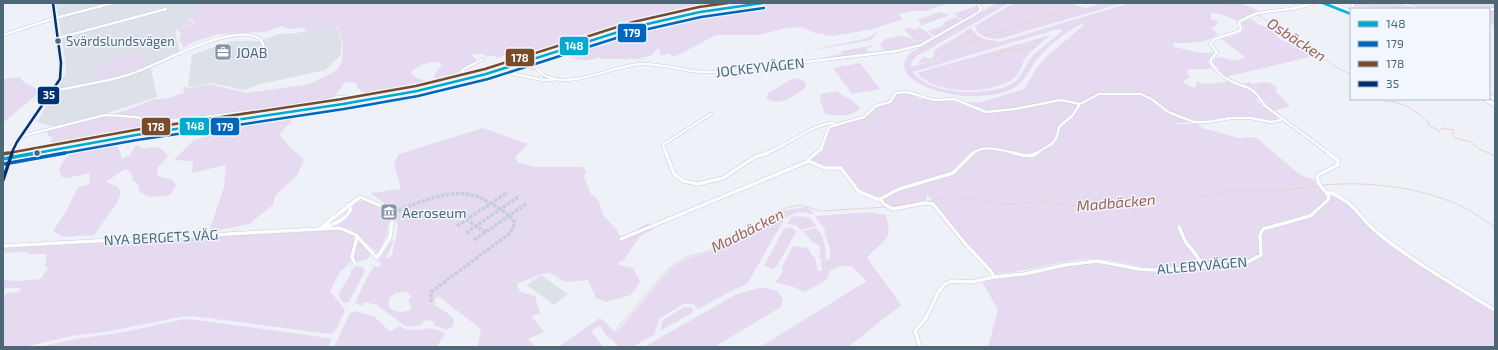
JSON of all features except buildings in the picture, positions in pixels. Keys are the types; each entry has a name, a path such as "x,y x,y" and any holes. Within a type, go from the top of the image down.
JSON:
{"highway":[{"path":"3,159 141,134 321,107 425,89 508,67 598,37 656,21 707,11 763,3"},
{"path":"508,67 525,65 535,67 536,61 545,55"}],"street":[{"path":"3,180 10,157 21,136 53,90 61,73 56,18 53,3"},
{"path":"3,35 56,18 113,3"},
{"name":"JOCKEYVÄGEN","path":"529,60 544,75 556,79 572,79 635,65 654,64 693,71 726,72 907,49 923,44 979,12 981,8 977,3"},
{"path":"1312,3 1302,7 1255,13 1239,22 1241,28 1239,31 1214,39 1210,42 1211,46 1217,52 1211,59 1211,63 1224,77 1252,89 1259,96 1264,105 1281,120 1338,160 1338,165 1320,172 1317,176 1318,184 1328,192 1350,202 1359,210 1374,230 1386,240 1442,278 1495,310"},
{"path":"1323,3 1350,11"},
{"path":"1326,3 1350,11"},
{"path":"1332,4 1350,11"},
{"path":"58,38 166,9"},
{"path":"53,90 96,83 128,75 161,63 204,43 235,35 251,35 261,39 263,42 265,58"},
{"path":"21,136 105,115 123,118 136,117 152,121 190,119 320,102 338,97 355,97 408,88 454,77 464,69 483,59"},
{"path":"321,107 333,111 407,99 509,72 543,80 556,79"},
{"path":"621,239 809,161 809,158 821,150 827,129 835,125 866,116 873,108 890,102 894,95 903,92 934,100 954,99 986,112 1015,109 1061,100 1080,104"},
{"path":"880,200 882,197 899,189 953,173 975,151 980,149 995,149 1026,156 1033,156 1051,145 1057,139 1059,127 1071,117 1080,104 1098,94 1114,95 1136,93 1149,97 1168,112 1194,122 1207,122 1231,118 1251,118 1271,122 1281,120"},
{"path":"711,114 663,146 672,171 683,181 698,184 718,180 751,160 774,151 804,132 823,124 833,123 835,125"},
{"path":"809,161 824,168 841,168 859,192 866,196 880,200 889,208 892,209 924,203 933,204 968,247 991,271 994,277"},
{"name":"ALLEBYVÄGEN","path":"920,347 914,331 926,318 935,296 943,285 952,280 972,282 1065,265 1098,261 1148,270 1238,265 1255,260 1262,253 1259,236 1261,231 1268,227 1311,216 1328,200 1328,192"},
{"path":"319,229 348,205 362,197 381,206"},
{"path":"319,229 338,222 350,212 351,209 348,205"},
{"name":"NYA BERGETS VÄG","path":"3,246 319,229 346,229 357,237 377,258 390,239 393,229 392,222"},
{"path":"1179,227 1185,241 1205,267"},
{"path":"355,264 352,257 357,237"}],"shaded area":[{"path":"56,3 198,3 195,13 186,19 193,21 192,24 175,30 180,55 151,68 157,97 104,114 53,127 37,122 66,73"},
{"path":"198,3 698,3 707,4 708,9 638,24 524,59 515,52 496,58 494,55 486,57 484,54 473,54 472,56 477,62 465,67 445,79 433,77 442,64 434,62 417,67 411,72 412,75 419,79 428,81 429,83 364,94 357,87 356,83 345,82 334,97 325,101 271,107 171,126 109,134 81,141 50,142 53,137 48,136 47,131 130,109 151,100 168,98 184,93 183,87 192,88 210,84 246,93 310,84 337,70 342,62 343,43 338,27 305,31 306,28 290,29 281,26 266,32 219,34 193,42 183,48 182,43 179,41 181,34 177,30 193,24 195,21 187,19 195,13"},
{"path":"773,3 950,3 928,11 911,11 898,14 903,19 873,29 833,36 815,33 801,27 782,29 759,35 716,35 674,57 668,53 665,55 660,55 660,49 658,48 652,55 639,59 602,59 600,57 584,60 569,56 571,49 645,26 721,10"},
{"path":"997,3 1009,3 917,56 912,61 911,67 939,59 917,64 924,57 930,59 933,58 935,50 971,28 979,37 986,40 998,41 996,43 1130,3 1240,3 1258,10 1237,21 1221,14 1211,13 1211,19 1218,21 1217,25 1211,28 1218,34 1208,40 1191,43 1173,43 1174,47 1199,52 1214,53 1207,61 1212,69 1189,69 1187,72 1190,78 1184,80 1183,83 1194,88 1197,85 1196,82 1209,84 1230,81 1252,91 1257,98 1257,102 1262,104 1278,119 1269,121 1244,117 1169,124 1199,124 1202,128 1239,138 1255,137 1258,139 1299,174 1314,180 1318,187 1349,204 1355,209 1370,229 1385,241 1495,311 1495,347 988,347 998,310 983,283 983,280 1088,264 1107,263 1150,273 1149,271 1164,270 1161,264 1157,265 1162,268 1153,268 1103,259 1095,259 1070,261 1020,271 995,274 970,247 927,194 926,201 892,208 863,194 856,187 846,171 841,167 824,167 811,160 823,150 830,129 834,126 864,118 877,107 891,103 897,94 905,92 920,99 979,103 1024,89 1038,66 1046,57 1084,25 1082,24 1069,31 1050,45 1039,56 1020,84 994,95 966,96 951,94 925,87 911,78 906,72 904,64 910,53","holes":["1058,29 1063,30 1035,54 1016,81 1003,88 976,92 946,90 921,80 913,72"]},
{"path":"1014,3 1074,3 1076,6 1087,8 1102,3 1123,3 999,39 989,38 978,33 975,26"},
{"path":"1355,3 1399,3 1414,8 1396,8 1354,6"},
{"path":"1403,3 1495,3 1495,27 1490,23 1490,8 1419,8"},
{"path":"975,6 980,7 980,10 963,20 956,17 958,16 954,14"},
{"path":"940,12 949,15 923,25 920,25 921,23 917,20"},
{"path":"955,17 961,21 935,36 928,31 942,26 945,22"},
{"path":"1251,19 1270,29 1281,40 1303,49 1313,56 1226,77 1213,62 1216,57 1237,60 1245,57 1221,39 1239,33 1244,29 1242,22"},
{"path":"334,27 338,29 342,43 340,56 325,70 261,84 244,90 211,83 194,87 188,86 192,55 231,41 260,41 279,34"},
{"path":"919,27 932,36 921,44 916,42 904,29 910,28 916,30"},
{"path":"879,31 871,40 802,52 868,38"},
{"path":"1051,35 1026,57 1020,71 1014,78 1005,84 979,90 950,89 925,80 917,73"},
{"path":"899,36 909,37 920,44 908,48 885,51 880,44 885,39"},
{"path":"878,44 883,50 882,52 821,58 842,54 841,51 876,45 866,49 870,52 882,51"},
{"path":"139,52 141,58 148,64 107,79 101,79 96,72 96,69 115,57"},
{"path":"860,63 880,89 852,94 833,68"},
{"path":"3,77 4,79 20,77 24,82 40,92 3,123"},
{"path":"797,78 805,82 806,87 797,94 782,101 776,102 766,98 768,93 792,79"},
{"path":"1250,82 1253,84 1263,82 1274,85 1277,88 1275,91 1290,106 1273,111 1254,89 1244,84"},
{"path":"838,91 851,100 860,109 856,112 843,115 825,114 820,99 821,94"},
{"path":"297,114 280,134 289,146 304,160 298,174 275,196 273,205 249,224 209,232 224,187 226,165 192,173 193,161 174,160 194,140 209,135 216,127"},
{"path":"483,128 528,144 515,157 518,163 536,167 582,167 586,172 584,177 591,194 599,201 603,215 617,230 619,235 622,237 648,223 654,229 640,236 624,260 618,262 619,265 633,268 640,282 631,295 606,302 596,298 588,280 565,282 550,273 541,274 517,284 520,292 535,296 540,313 531,316 544,332 528,339 535,347 478,347 481,329 438,296 431,303 454,319 453,326 447,330 434,325 434,322 428,320 423,321 421,325 410,327 404,325 377,305 365,302 362,306 355,303 374,266 379,267 382,263 378,262 392,240 394,241 385,259 392,256 398,225 397,221 388,223 387,234 378,253 351,230 338,226 352,212 354,208 352,205 363,200 377,207 384,203 371,193 401,189 394,163 399,154","holes":["407,292 411,297 408,300 412,309 398,312 390,308 388,305 389,298 396,293"]},
{"path":"114,142 119,149 122,159 130,155 136,145 144,149 158,147 163,150 168,157 158,167 157,176 172,180 176,185 170,195 151,197 140,192 138,184 132,180 132,174 126,169 106,182 116,186 121,191 117,203 94,235 64,237 53,231 64,215 78,187 89,184 90,178 89,173 67,178 62,177 59,171 62,163 67,157 81,149"},
{"path":"807,207 815,214 798,212 785,218 747,284 698,309 693,304 683,304 659,319 654,335 632,347 617,347 612,339 608,338 600,326 591,331 603,347 558,347 600,318 616,333 669,270 685,259 706,253 738,239 786,210"},
{"path":"869,212 886,215 889,231 885,240 867,258 901,305 848,347 760,347 867,281 851,266 840,266 830,271 826,280 805,292 791,286 775,282 783,271 782,267 793,246 808,248 811,254 815,257 818,271 822,271 821,261 830,259 830,248 824,231 826,230 816,218 817,216"},
{"path":"799,216 810,218 817,226 801,230 796,225 787,224 792,217"},
{"path":"788,227 793,228 796,232 777,266 772,269 764,266 784,229"},
{"path":"815,228 822,235 826,260 821,260 819,256 821,251 819,245 813,243 803,231"},
{"path":"333,229 346,230 355,237 351,262 339,273 330,291 345,310 336,330 331,334 191,316 110,331 72,336 24,347 3,347 3,298 7,293 18,292 21,288 6,288 3,291 3,280 19,281 40,279 48,269 45,265 47,258 45,254 28,254 26,252 3,253 3,247"},
{"path":"358,239 369,252 370,256 363,261 354,260 353,252"},
{"path":"357,266 363,267 365,271 349,302 344,303 339,297 339,293 351,274 351,270"},
{"path":"541,275 568,294 554,305 527,285"},
{"path":"759,288 770,289 779,293 783,299 781,307 714,347 644,347 737,294"},
{"path":"684,307 690,307 693,309 692,313 660,331 663,320"},
{"path":"356,311 375,317 391,331 399,326 411,330 433,329 444,333 444,336 436,347 334,347 350,313"},
{"path":"184,319 331,339 328,347 40,347 69,340 124,332"}],"waterway":[{"name":"Osbäcken","path":"1221,3 1224,5 1227,4 1233,6 1234,3 1247,8 1247,10 1252,11 1286,34 1313,49 1313,51 1336,67 1350,74"},
{"path":"1043,18 1078,7"},
{"path":"985,36 1041,19"},
{"path":"966,31 977,39"},
{"path":"977,39 981,38"},
{"path":"958,45 977,39"},
{"path":"977,39 985,45"},
{"path":"943,49 955,45"},
{"path":"994,57 1002,53 1003,50 1035,47"},
{"name":"Osbäcken","path":"1384,100 1389,103 1391,101 1402,104 1412,109 1429,123 1428,125 1440,131 1442,128 1454,130 1452,133 1455,138 1471,142 1479,149 1495,156"},
{"name":"Madbäcken","path":"1323,185 1376,185 1428,194 1461,206 1495,227"},
{"name":"Madbäcken","path":"924,202 946,198 963,198 1009,204 1047,201 1068,206 1093,207 1147,198 1196,198 1230,191 1285,190 1318,186"},
{"name":"Madbäcken","path":"893,206 913,203"},
{"name":"Madbäcken","path":"615,331 668,269 686,257 706,252 737,238 786,208 800,205 821,211 886,207"}],"tunnel":[{"path":"491,204 508,192"},
{"path":"389,214 430,199 452,194 472,195 482,198 491,204"},
{"path":"500,209 518,197"},
{"path":"467,220 491,204"},
{"path":"491,204 500,209"},
{"path":"509,216 526,204"},
{"path":"381,206 389,214"},
{"path":"476,226 500,209"},
{"path":"500,209 509,216"},
{"path":"389,214 392,222"},
{"path":"434,303 431,300 431,292 510,233 515,223 509,216"},
{"path":"474,240 509,216"},
{"path":"457,226 467,220"},
{"path":"467,220 476,226"},
{"path":"466,233 476,226"},
{"path":"476,226 485,232"}],"transit line":[{"name":"35","path":"3,180 10,157 17,142 60,79 61,63 53,3"},
{"name":"178","path":"3,154 135,130 342,99 416,86 485,69 633,22 699,7 728,3"},
{"name":"148","path":"3,159 136,135 343,104 417,91 486,74 634,27 700,12 763,3"},
{"path":"1323,3 1350,14"},
{"name":"179","path":"4,164 137,140 344,109 418,96 488,79 635,32 701,17 764,8"}],"place":[{"name":"Svärdslundsvägen","path":"58,41"},
{"name":"JOAB","path":"223,52"},
{"name":"Aeroseum","path":"389,212"}]}
